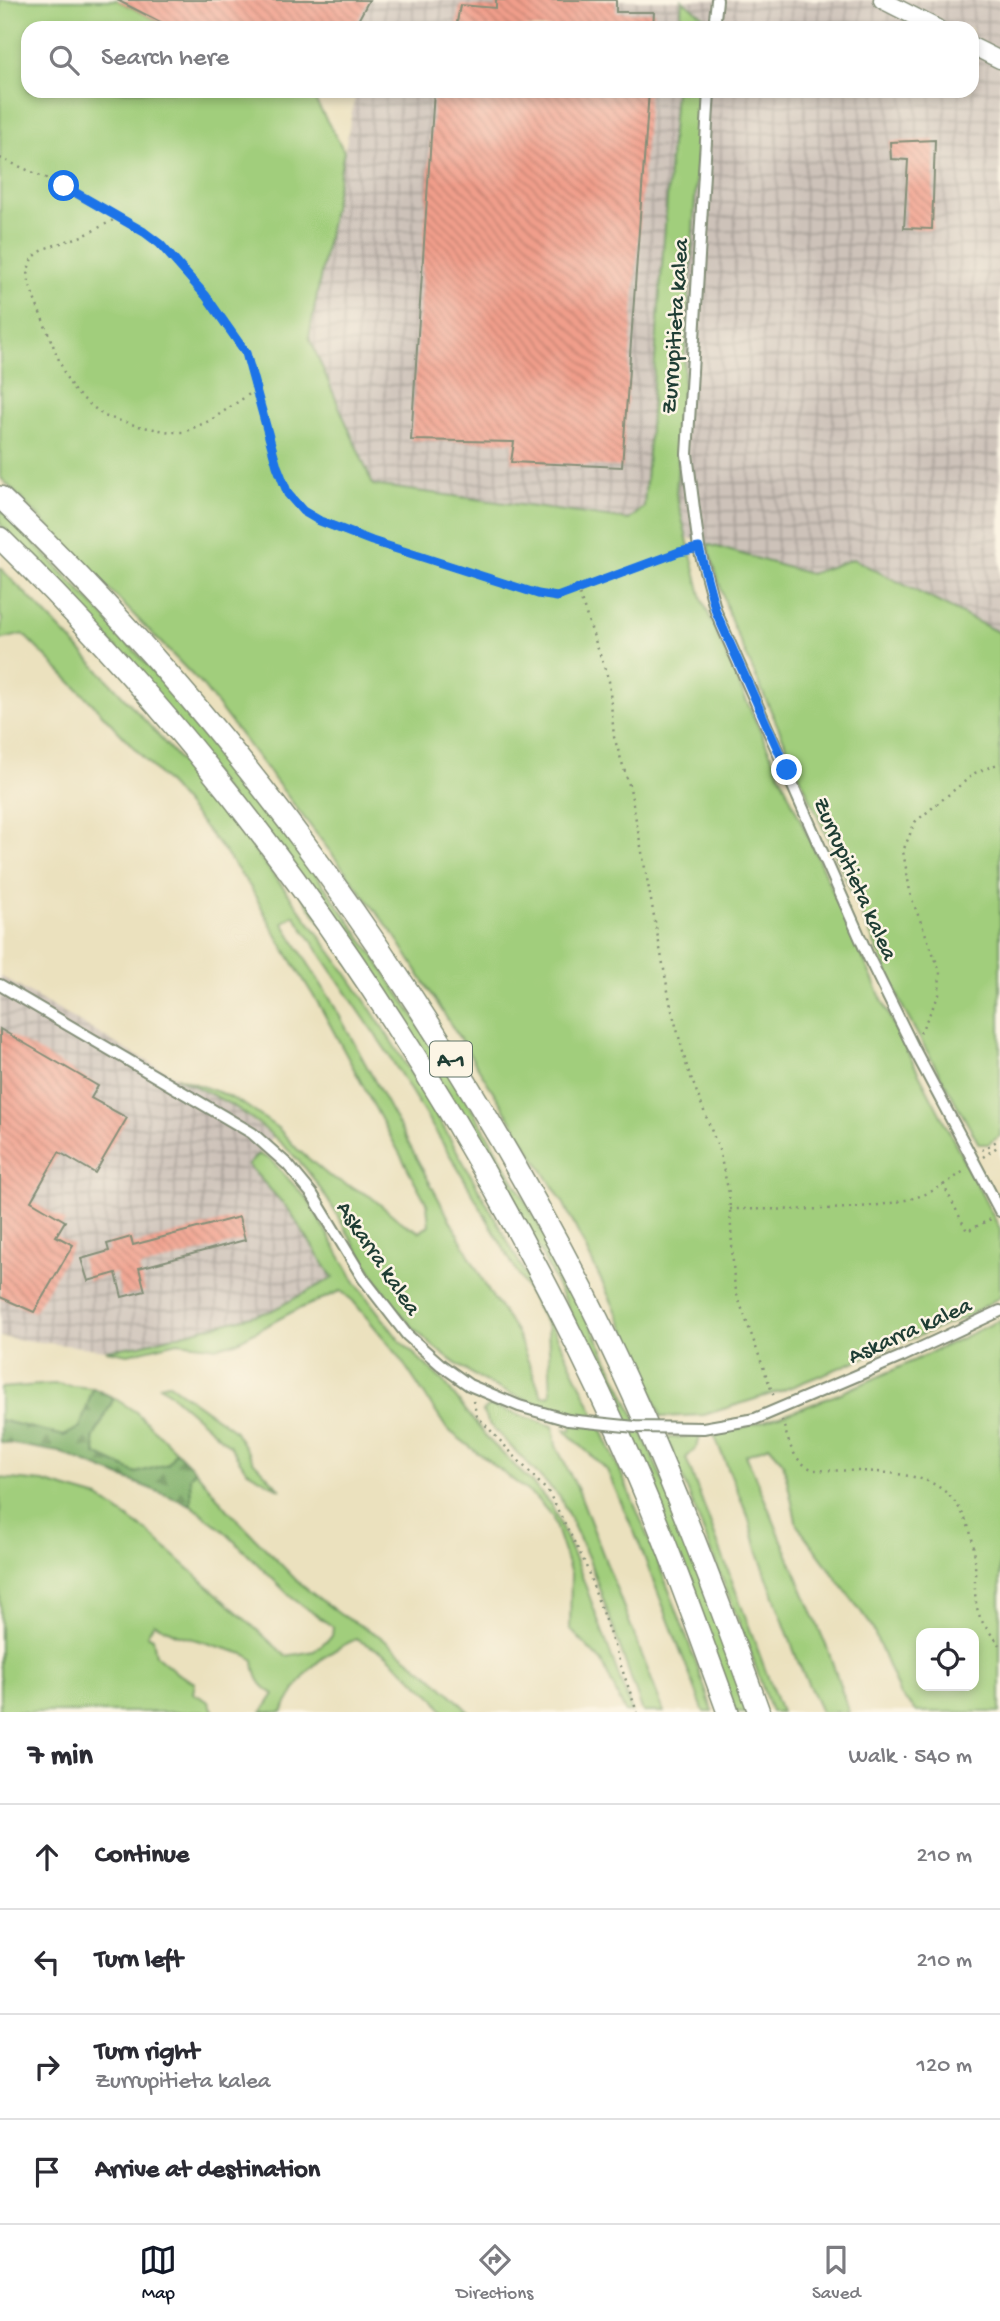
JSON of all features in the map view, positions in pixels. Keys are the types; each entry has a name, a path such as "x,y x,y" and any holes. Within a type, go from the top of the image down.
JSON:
{"highway":[{"name":"A-1","path":"0,497 93,592 232,751 329,878 434,1031 509,1154 587,1298 660,1457 713,1585 759,1712"},
{"name":"A-1","path":"0,538 132,678 206,765 345,950 406,1042 485,1170 619,1433 691,1606 728,1712"}],"street":[{"path":"715,21 717,0"},
{"path":"882,0 923,21"},
{"path":"979,50 1000,61"},
{"name":"Zurrupitieta kalea","path":"709,98 687,454 699,548 716,612 869,958 913,1047 978,1160 1000,1213"},
{"name":"Askarra kalea","path":"0,985 252,1133 288,1165 312,1194 363,1278 407,1335 469,1385 519,1406 568,1420 635,1427 703,1428 755,1419 1000,1311"}],"path":[{"path":"0,158 64,186 160,244 206,296 246,353 277,466 288,494 303,511 320,521 372,541 538,594 557,597 679,552 699,548"},
{"path":"119,217 85,235 46,248 32,258 28,270 29,283 65,375 75,392 104,416 138,426 184,432 211,420 257,389"},
{"path":"577,588 609,681 614,737 630,788 671,1007 687,1067 719,1150 729,1194 737,1295 797,1461 814,1470 890,1474 937,1485 963,1514 970,1530 975,1559 974,1589 980,1619 1000,1645"},
{"path":"913,1047 939,995 940,971 911,897 903,851 915,822 975,773 1000,763"},
{"path":"980,1152 1000,1139"},
{"path":"730,1209 827,1208 890,1203 919,1197 1000,1145"},
{"path":"943,1184 967,1231 1000,1213"},
{"path":"469,1385 477,1416 549,1493 579,1551 637,1712"}],"shaded area":[{"path":"223,0 1000,0 1000,633 853,559 810,574 629,520 373,485 309,337 355,98 979,98 979,21 263,21"},
{"path":"0,976 132,1053 237,1109 273,1137 249,1166 288,1209 333,1278 272,1311 140,1345 106,1350 0,1337"}],"green space":[{"path":"0,0 117,0 158,21 21,21 21,98 315,100 344,151 309,337 373,485 629,520 644,507 674,98 702,98 676,494 702,599 892,1022 1000,1229 1000,1297 966,1317 781,1391 704,1415 661,1417 643,1366 564,1204 395,936 202,685 0,477"},
{"path":"682,0 706,18 706,21 680,21"},
{"path":"0,509 104,616 202,729 294,845 381,967 462,1092 537,1222 605,1354 678,1517 750,1712 736,1712 590,1352 541,1253 470,1128 139,672 0,524"},
{"path":"707,544 810,574 853,559 1000,633 1000,1136 988,1144 979,1144 905,1012 731,621"},
{"path":"0,568 133,707 217,804 296,904 386,1033 502,1231 571,1365 633,1501 688,1640 713,1712 704,1712 638,1541 607,1470 565,1429 571,1431 574,1414 500,1389 477,1377 435,1348 393,1305 322,1190 299,1161 265,1129 238,1109 176,1077 224,1094 245,1105 279,1129 297,1149 329,1176 370,1196 401,1222 420,1232 429,1225 427,1204 321,1008 251,888 172,788 23,634 0,640","holes":["294,915 387,1052 462,1175 548,1327 551,1395 542,1396 516,1331 489,1292 332,1002 283,923"]},
{"path":"258,1154 270,1159 308,1200 355,1282 400,1341 442,1380 489,1440 552,1506 580,1571 632,1712 625,1712 602,1662 570,1629 571,1574 552,1516 535,1497 447,1429 398,1355 353,1301 341,1291 292,1312 236,1342 218,1347 178,1342 128,1354 106,1350 140,1345 271,1311 333,1278 288,1209 248,1165"},
{"path":"1000,1320 1000,1712 917,1712 900,1695 871,1625 797,1525 783,1462 769,1446 746,1455 828,1650 849,1712 821,1712 799,1664 758,1553 748,1516 714,1435 824,1400"},
{"path":"168,1383 234,1430 254,1462 281,1490 246,1470 230,1446 160,1385"},
{"path":"54,1384 93,1388 81,1427 64,1436 0,1420 0,1388"},
{"path":"93,1388 114,1398 93,1439 96,1454 136,1473 168,1464 176,1451 195,1470 190,1477 191,1505 59,1452 0,1442 0,1420 64,1436 80,1427"},
{"path":"114,1398 136,1412 176,1451 168,1464 136,1473 96,1454 93,1439"},
{"path":"489,1405 553,1426 556,1446 579,1492 664,1712 643,1712 588,1557 560,1497 489,1424 483,1412"},
{"path":"700,1436 697,1447 686,1458 781,1712 771,1712 751,1653 667,1438"},
{"path":"195,1470 228,1510 300,1584 341,1615 378,1635 438,1682 469,1712 444,1712 435,1699 386,1654 356,1639 320,1660 304,1677 282,1712 262,1712 274,1694 259,1680 254,1660 244,1654 176,1634 154,1623 147,1635 153,1638 156,1655 178,1674 195,1683 193,1693 209,1702 214,1712 0,1712 0,1478 43,1482 99,1498 148,1532 286,1656 314,1651 332,1636 333,1627 292,1598 225,1532 191,1505 190,1477"}],"building":[{"path":"117,0 369,0 358,21 158,21"},
{"path":"496,0 616,0 616,12 654,12 653,21 457,21 460,5 496,8"},
{"path":"434,98 648,98 622,467 511,462 514,442 411,440"},
{"path":"935,140 932,229 904,228 908,160 891,159 890,142"},
{"path":"0,1029 98,1086 91,1098 127,1118 95,1173 59,1152 31,1201 65,1221 56,1236 73,1245 34,1312 0,1297"},
{"path":"239,1217 245,1240 139,1268 145,1291 122,1297 116,1273 88,1281 81,1259 109,1251 107,1244 131,1237 133,1245"}],"route":[{"path":"64,186 160,244 206,296 246,353 277,466 288,494 303,511 320,521 372,541 538,594 557,597 679,552 699,548 716,612 787,770"}]}
